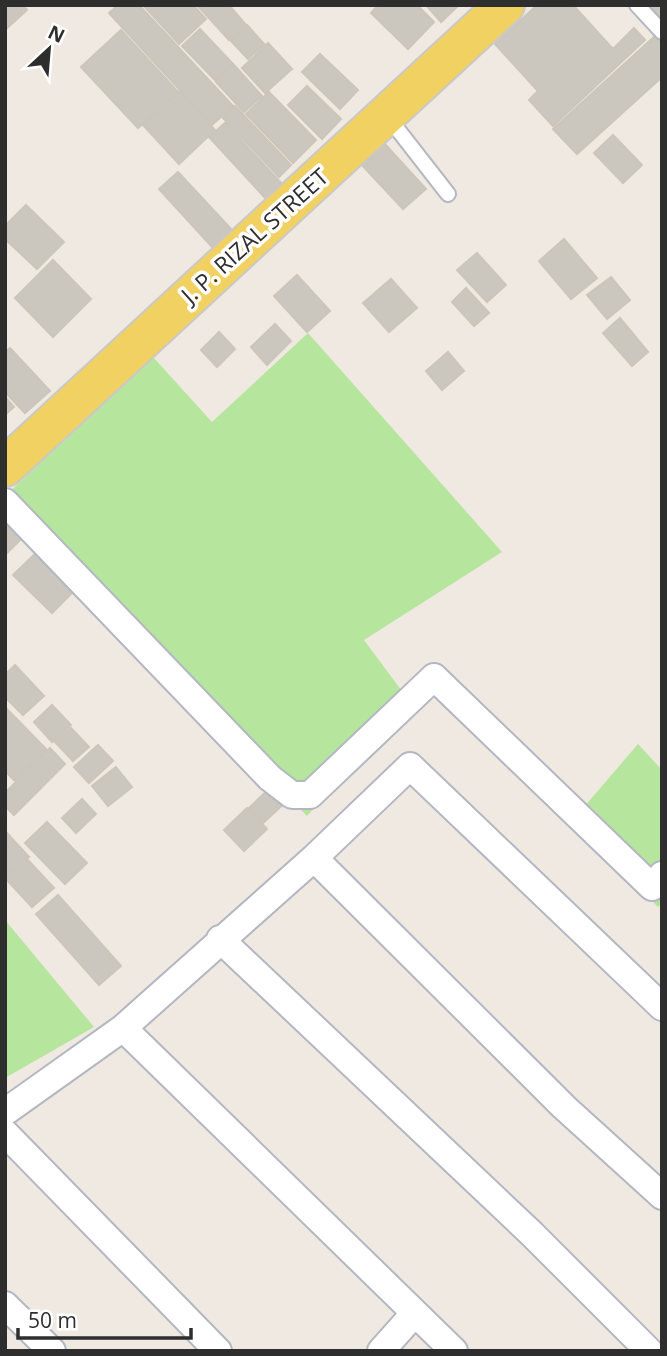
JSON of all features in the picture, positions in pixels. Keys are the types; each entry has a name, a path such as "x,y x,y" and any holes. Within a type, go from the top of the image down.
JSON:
{"main road":[{"name":"J. P. RIZAL STREET","path":"5,467 505,5"}],"street":[{"path":"5,502 270,778 292,795 310,795 435,677 652,887 662,875"},
{"path":"5,1112 123,1028 314,858 410,766 662,1007"},
{"path":"314,858 564,1107 662,1196"},
{"path":"220,939 532,1234 649,1351"},
{"path":"123,1028 454,1351"},
{"path":"5,1133 218,1351"},
{"path":"5,1305 52,1351"},
{"path":"381,1351 414,1314"}],"lane":[{"path":"637,5 662,32"},
{"path":"387,116 448,194"}],"green space":[{"path":"308,333 502,552 364,640 410,702 307,816 5,502 5,496 153,357 212,422"},
{"path":"638,744 662,770 662,903 658,907 572,821"},
{"path":"5,920 94,1027 5,1078"}],"building":[{"path":"5,5 23,5 27,10 5,30"},
{"path":"118,5 139,5 233,106 212,125 109,13"},
{"path":"143,5 193,5 206,19 179,44"},
{"path":"197,5 229,5 246,25 229,40"},
{"path":"378,5 417,5 434,22 408,49 371,13"},
{"path":"426,5 459,5 441,22"},
{"path":"537,5 573,5 613,49 634,28 645,40 553,126 529,100 538,91 495,44"},
{"path":"647,5 662,5 662,19"},
{"path":"247,25 264,44 248,59 231,41"},
{"path":"200,29 233,64 215,80 182,46"},
{"path":"121,30 178,92 138,128 81,67"},
{"path":"655,36 662,43 662,77 577,154 553,129"},
{"path":"268,43 292,69 265,93 242,68"},
{"path":"320,54 358,90 340,109 302,72"},
{"path":"234,65 262,96 244,112 216,82"},
{"path":"307,86 341,119 322,139 288,105"},
{"path":"179,92 215,130 179,164 143,125"},
{"path":"269,92 316,140 293,163 246,114"},
{"path":"235,106 291,165 279,177 223,118"},
{"path":"225,123 283,185 267,200 209,137"},
{"path":"613,135 642,165 623,183 594,153"},
{"path":"383,142 426,189 403,209 360,163"},
{"path":"178,172 232,230 213,248 159,189"},
{"path":"26,205 64,242 37,269 5,239 5,226"},
{"path":"564,239 597,278 571,299 539,261"},
{"path":"477,253 506,285 487,302 457,270"},
{"path":"53,260 91,299 53,337 15,298"},
{"path":"297,275 330,311 307,332 274,296"},
{"path":"611,277 630,300 607,319 587,295"},
{"path":"391,279 417,308 389,332 363,303"},
{"path":"466,288 489,313 474,326 452,302"},
{"path":"620,318 648,352 632,366 603,333"},
{"path":"275,324 291,341 267,365 251,347"},
{"path":"219,332 235,349 217,367 201,350"},
{"path":"10,348 50,391 25,413 5,392 5,352"},
{"path":"448,352 464,371 442,390 426,371"},
{"path":"5,397 14,407 5,415"},
{"path":"5,504 31,529 5,555"},
{"path":"38,551 76,589 52,613 13,575"},
{"path":"15,665 44,696 23,715 5,697 5,670 7,673"},
{"path":"52,705 71,725 52,742 34,722"},
{"path":"5,707 47,750 15,781 5,771"},
{"path":"71,728 89,747 73,761 55,742"},
{"path":"98,745 113,761 89,783 74,767"},
{"path":"50,748 65,764 14,815 5,806 5,793"},
{"path":"116,767 132,787 108,806 92,786"},
{"path":"274,784 289,799 263,823 249,808"},
{"path":"82,799 96,814 76,833 62,818"},
{"path":"247,808 267,829 244,851 224,830"},
{"path":"47,822 87,863 65,884 25,843"},
{"path":"5,831 29,857 5,878"},
{"path":"27,859 54,888 32,907 5,878"},
{"path":"58,895 121,966 99,985 36,914"}]}
